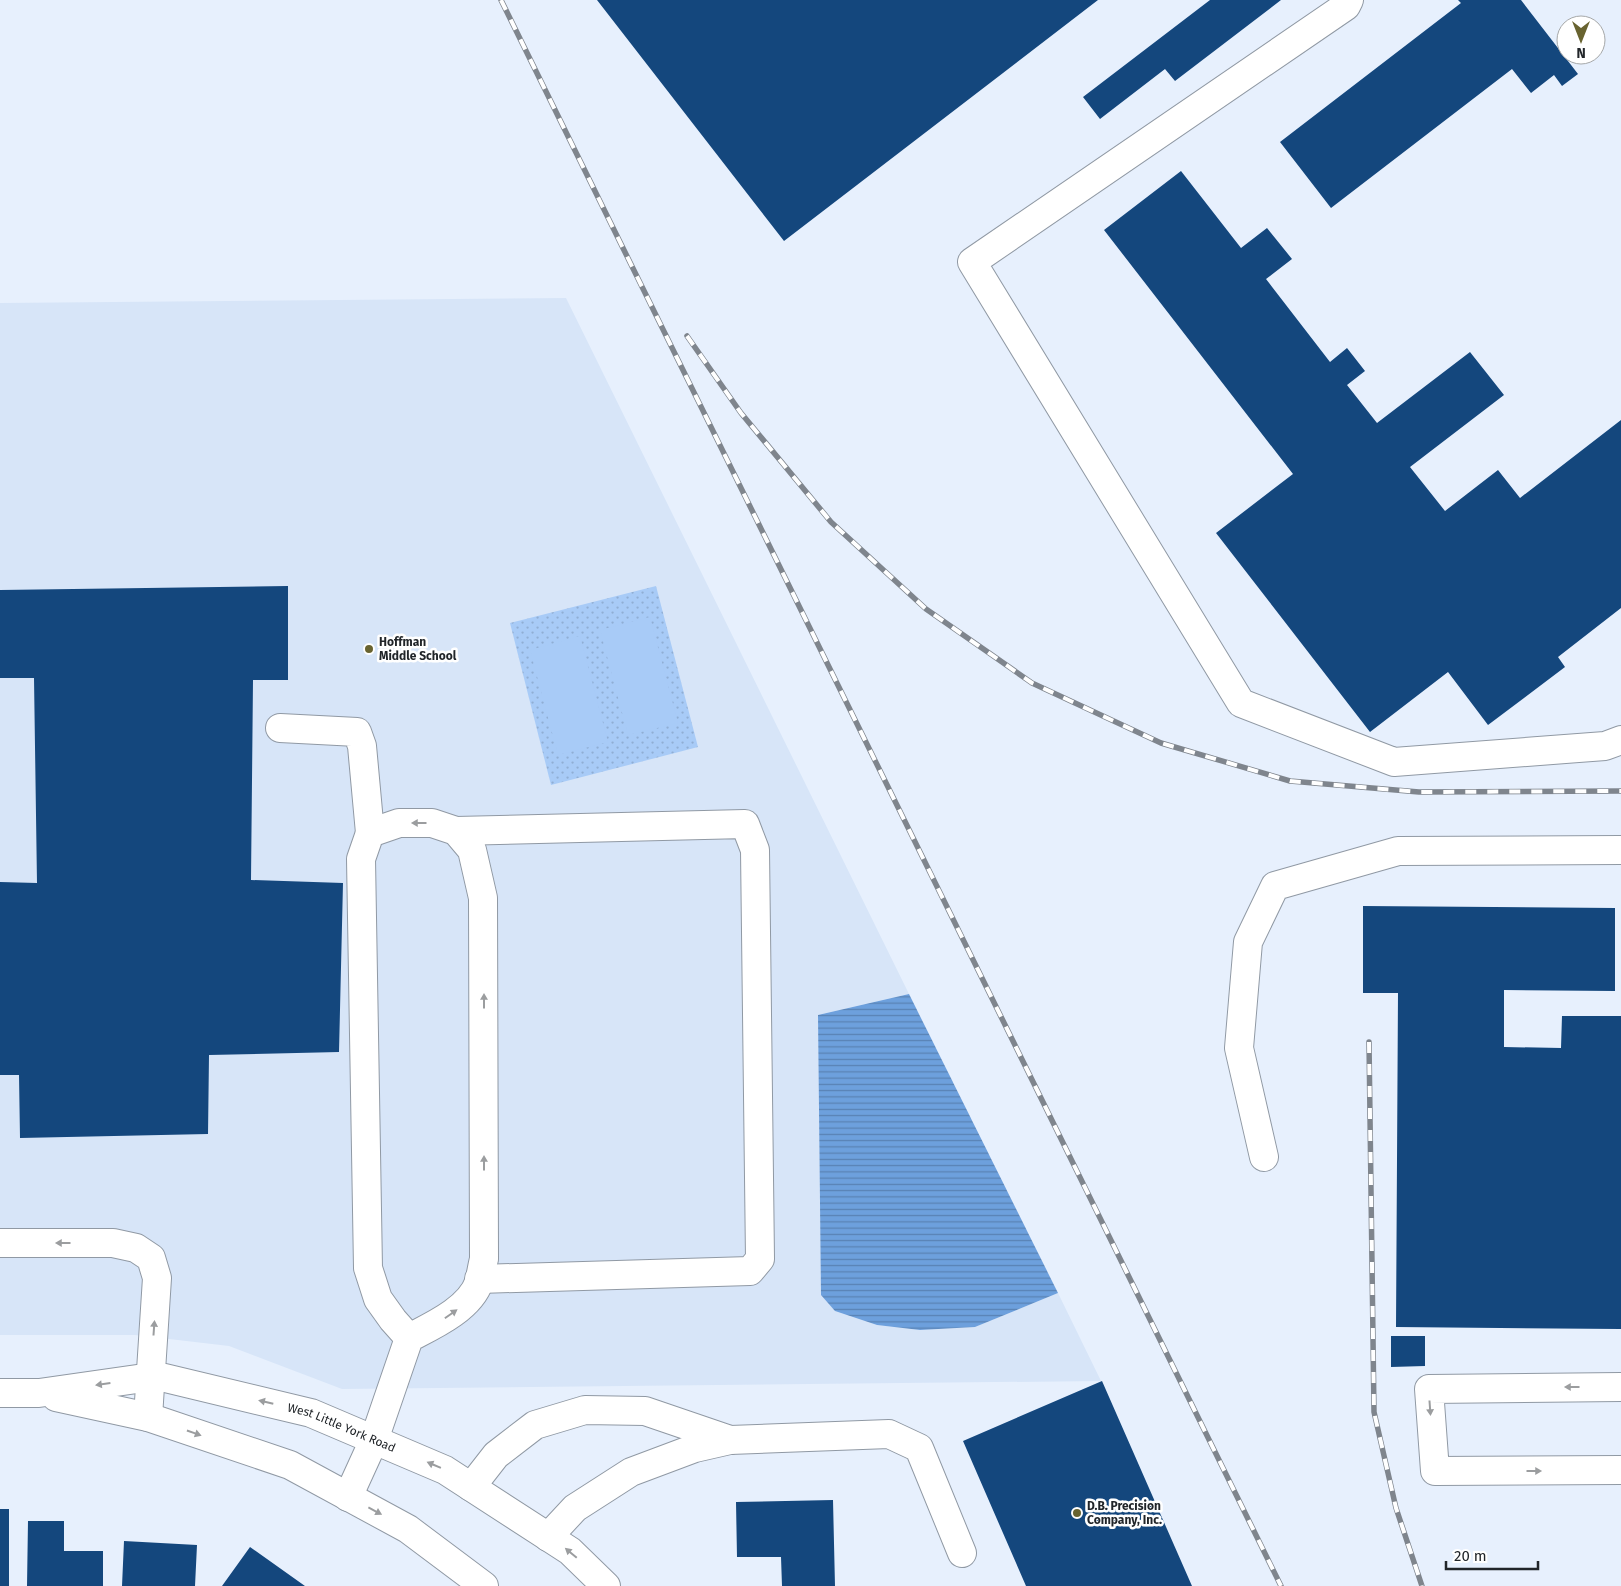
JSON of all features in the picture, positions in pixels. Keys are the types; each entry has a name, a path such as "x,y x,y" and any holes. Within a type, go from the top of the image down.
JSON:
{"street":[{"path":"1350,0 1346,6 972,262 1242,703 1394,762 1606,746 1621,740"},
{"path":"280,728 357,732 362,746 370,833 361,858 368,1268 378,1299 409,1338"},
{"path":"370,833 399,823 432,823 456,831 745,824 755,850 760,1259 750,1270 480,1279"},
{"path":"348,1497 374,1440 409,1338 435,1325 463,1305 479,1283 484,1259 484,898 472,850 456,831"},
{"path":"1264,1157 1239,1048 1248,942 1274,886 1398,851 1621,850"},
{"path":"0,1244 113,1243 136,1248 151,1258 157,1278 148,1417"},
{"name":"West Little York Road","path":"0,1393 38,1393 151,1377 165,1378 311,1413 446,1470 570,1551 606,1586"},
{"path":"1621,1387 1429,1389 1435,1471 1621,1470"},
{"name":"West Little York Road","path":"38,1393 148,1417 290,1466 408,1529 484,1586"},
{"path":"471,1487 496,1455 535,1425 586,1410 645,1411 730,1440"},
{"path":"548,1537 575,1508 631,1472 696,1448 730,1440 889,1434 919,1448 962,1553"}],"shaded area":[{"name":"Hoffman Middle School","path":"566,298 909,994 818,1015 835,1311 877,1325 920,1330 975,1327 1058,1293 1101,1381 342,1389 229,1346 135,1335 0,1335 0,303"},
{"path":"656,586 698,747 551,785 510,623"},
{"path":"650,617 678,723 628,735 600,630"},
{"path":"580,636 608,742 558,755 530,650"},
{"path":"909,994 1058,1293 975,1327 920,1330 877,1325 835,1311 821,1295 818,1015"}],"building":[{"path":"597,0 1098,0 784,241"},
{"path":"1210,0 1281,0 1175,81 1165,69 1100,119 1083,97"},
{"path":"1458,0 1521,0 1556,45 1556,65 1571,65 1578,74 1562,86 1554,75 1531,93 1512,69 1331,208 1280,142 1461,3"},
{"path":"1181,171 1241,248 1267,228 1292,259 1266,279 1330,362 1347,348 1365,371 1347,385 1377,423 1470,352 1504,395 1410,467 1445,511 1498,470 1520,498 1621,420 1621,608 1558,657 1565,667 1488,725 1448,672 1370,732 1216,533 1293,474 1104,230"},
{"path":"288,586 288,680 253,680 251,880 343,883 339,1052 209,1055 208,1134 20,1138 19,1075 0,1075 0,882 37,883 34,678 0,678 0,590"},
{"path":"1363,906 1615,908 1615,991 1504,990 1504,1047 1561,1048 1562,1016 1621,1016 1621,1329 1396,1327 1398,993 1363,993"},
{"path":"1391,1336 1425,1336 1425,1366 1391,1367"},
{"name":"D.B. Precision Company, Inc.","path":"1102,1381 1192,1586 1026,1586 963,1441"},
{"path":"833,1500 835,1586 782,1586 781,1557 737,1557 736,1502"},
{"path":"0,1509 9,1509 9,1586 0,1586"},
{"path":"28,1521 64,1521 64,1551 103,1551 103,1586 27,1586"},
{"path":"124,1541 197,1545 195,1586 122,1586"},
{"path":"250,1547 305,1586 222,1586"}],"railway":[{"path":"501,0 1281,1586"},
{"path":"687,336 741,413 831,522 926,609 1032,683 1161,743 1290,781 1419,792 1621,791"},
{"path":"1369,1042 1374,1412 1396,1508 1422,1586"}],"place":[{"name":"Hoffman Middle School","path":"369,649"},
{"name":"D.B. Precision Company, Inc.","path":"1077,1513"}]}
